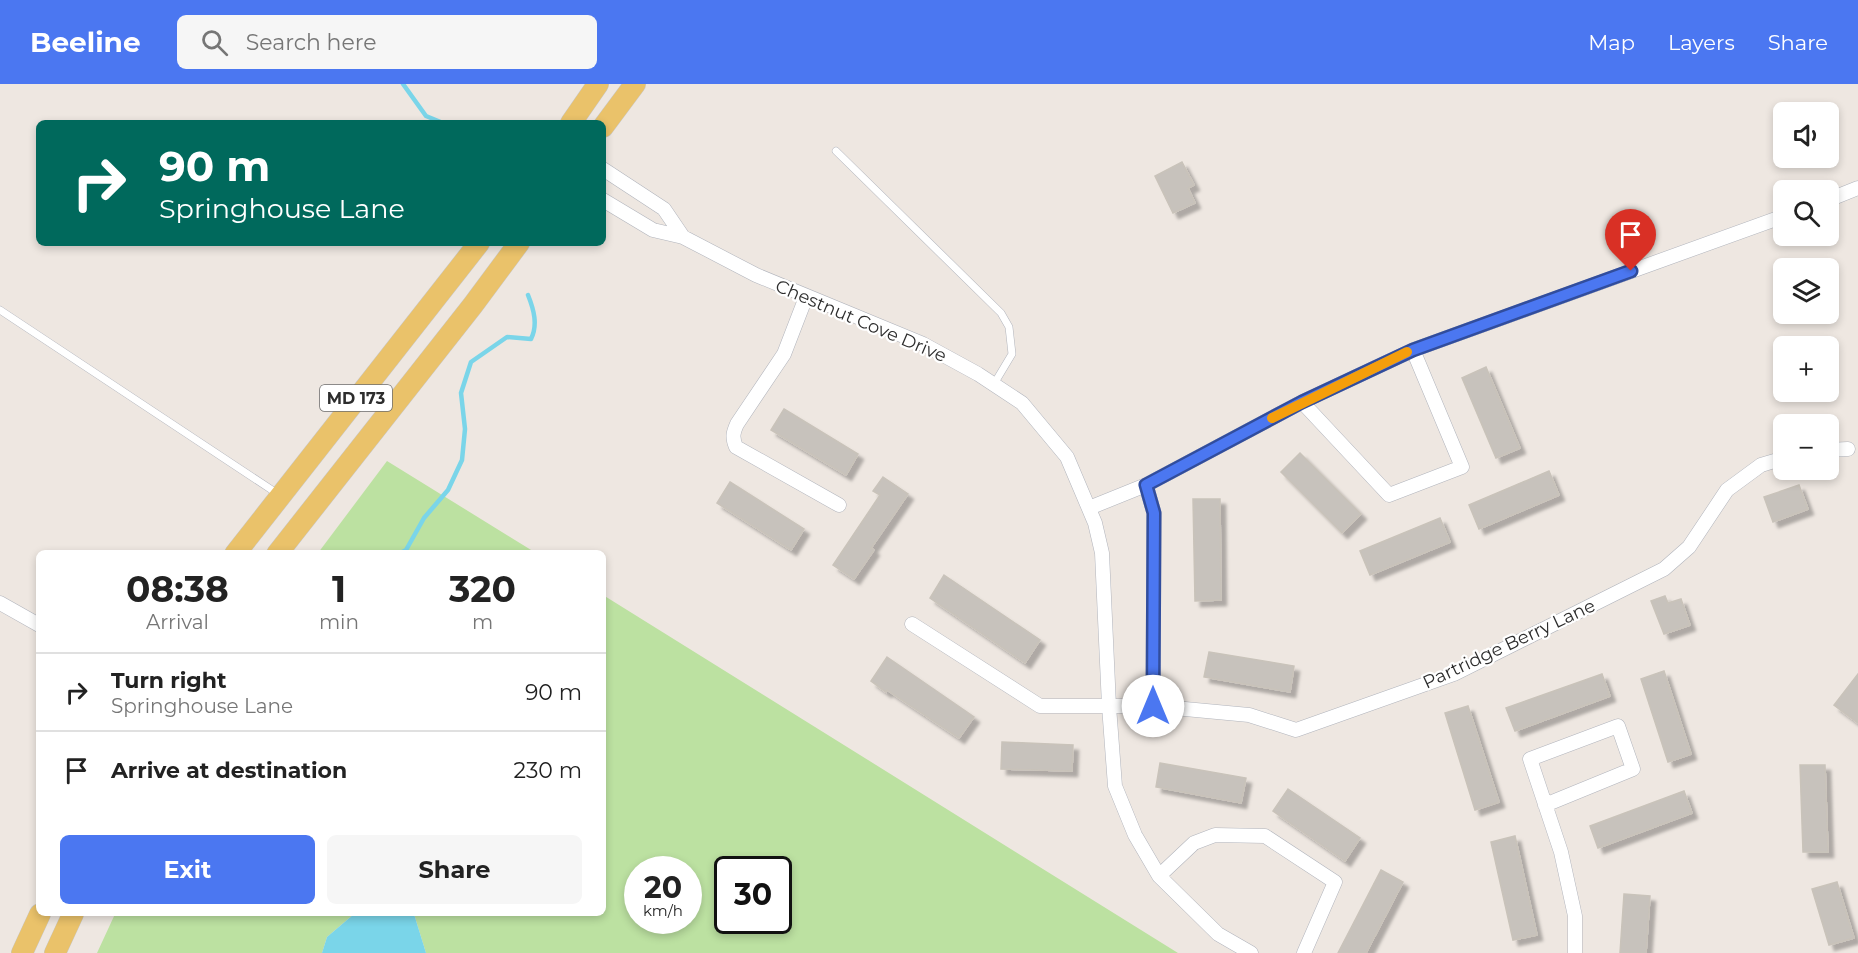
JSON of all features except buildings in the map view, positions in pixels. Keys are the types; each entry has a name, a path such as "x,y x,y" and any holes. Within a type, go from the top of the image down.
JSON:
{"main road":[{"path":"573,120 598,84"},
{"path":"606,123 635,84"},
{"name":"MD 173","path":"239,550 477,246"},
{"name":"MD 173","path":"280,550 517,246"},
{"path":"22,953 39,916"},
{"path":"55,953 72,916"}],"street":[{"name":"Chestnut Cove Drive","path":"606,171 664,209 684,237"},
{"path":"1839,196 1858,188"},
{"name":"Chestnut Cove Drive","path":"606,202 653,230 684,237 756,275 923,344 994,384 1022,403 1067,457 1089,508 1102,553 1115,786 1135,835 1159,876 1218,934 1251,953"},
{"path":"1089,508 1146,485 1302,402 1413,350 1773,220"},
{"path":"806,297 784,354 737,424 733,434 734,441 736,447 839,505"},
{"path":"1302,402 1389,495 1461,467 1413,350"},
{"path":"1839,449 1848,449"},
{"name":"Partridge Berry Lane","path":"912,624 1040,706 1153,706 1249,715 1296,730 1454,674 1664,569 1689,547 1728,490 1761,465 1773,461"},
{"path":"1146,485 1154,513 1153,706"},
{"path":"0,603 36,623"},
{"path":"1545,805 1633,769 1618,726 1530,759 1545,805 1562,852 1575,916 1575,953"},
{"path":"1159,876 1194,843 1215,835 1265,836 1335,882 1304,953"}],"lane":[{"path":"836,151 1001,313 1009,327 1012,354 994,384"},
{"path":"0,310 280,495"}],"green space":[{"path":"387,461 531,550 320,550"},
{"path":"606,597 1178,953 426,953 415,916 606,916"},
{"path":"114,916 352,916 327,937 322,953 97,953"}],"water":[{"path":"352,916 415,916 426,953 322,953 327,937"}],"waterway":[{"path":"403,84 426,116 436,120"},
{"path":"406,550 424,518 448,490 462,460 465,429 461,393 471,362 507,337 531,339 534,317 528,295"}],"slow traffic":[{"path":"1272,418 1407,352"}],"route":[{"path":"1153,706 1154,513 1146,485 1302,402 1413,350 1631,271"}]}
